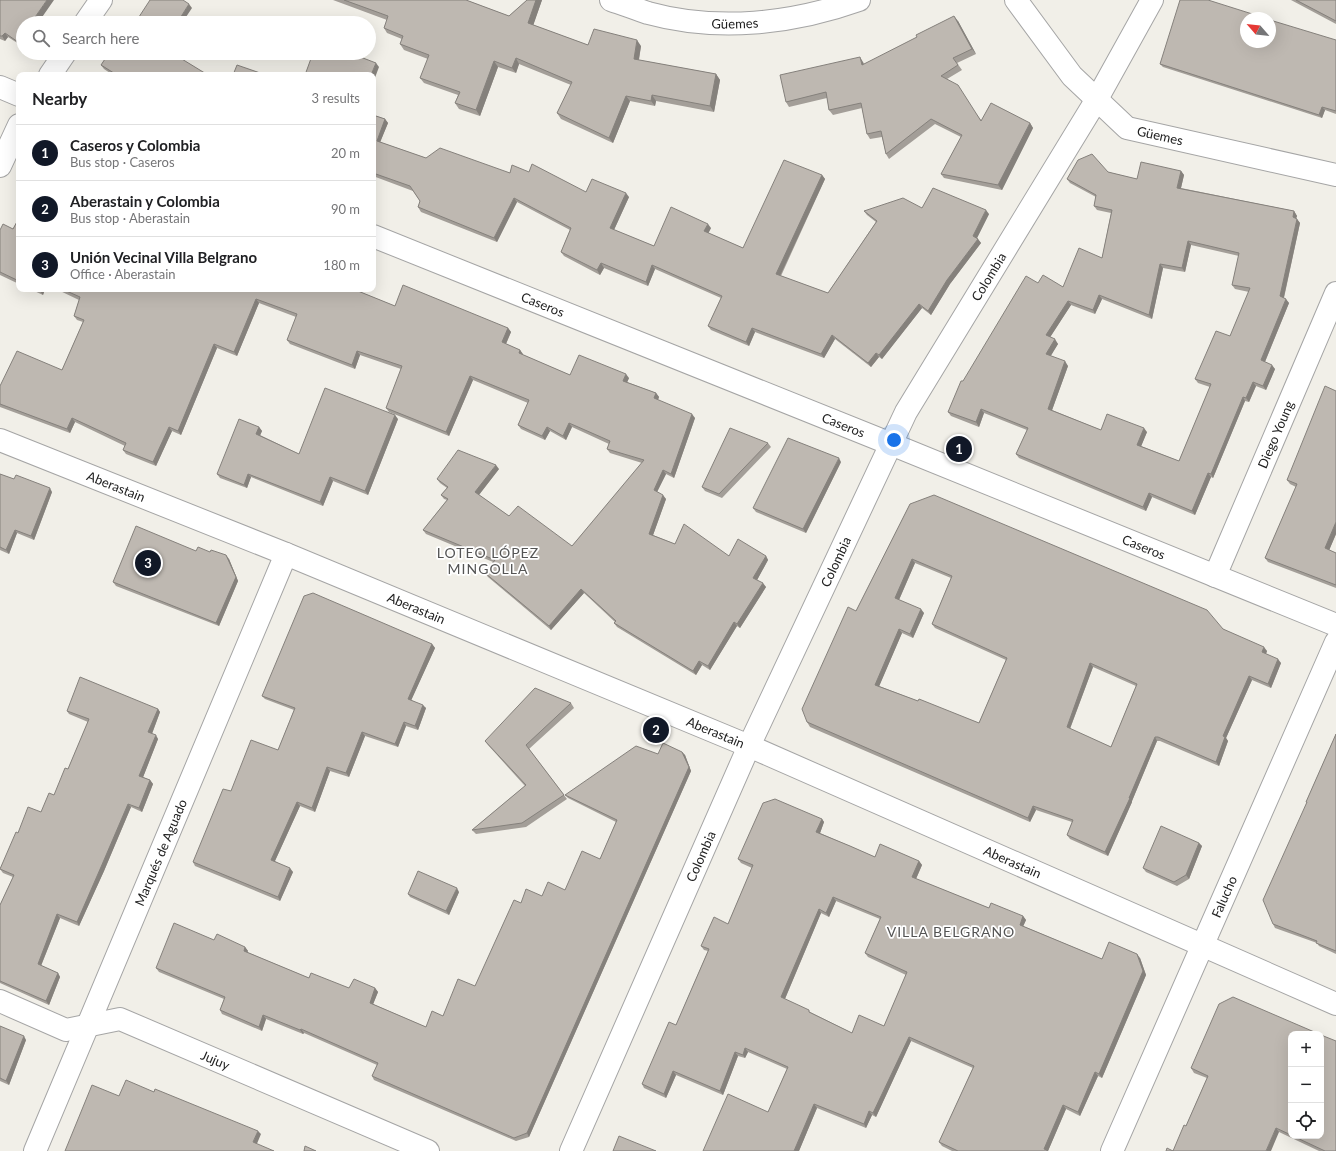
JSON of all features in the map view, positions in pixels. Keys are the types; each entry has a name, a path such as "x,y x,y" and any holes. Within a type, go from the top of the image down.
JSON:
{"street":[{"path":"90,16 101,0"},
{"name":"Güemes","path":"611,0 648,13 670,18 730,24 797,18 859,0"},
{"name":"Güemes","path":"1016,0 1072,76 1127,128 1336,175"},
{"name":"Colombia","path":"571,1151 749,746 906,412 1097,99 1152,0"},
{"path":"52,72 60,60"},
{"path":"0,87 16,94"},
{"path":"0,166 16,131"},
{"name":"Caseros","path":"376,237 1336,625"},
{"name":"Diego Young","path":"1215,576 1336,293"},
{"name":"Aberastain","path":"0,440 286,554 749,746 1336,1004"},
{"name":"Marqués de Aguado","path":"35,1151 286,554"},
{"name":"Falucho","path":"1112,1151 1336,642"},
{"name":"Jujuy","path":"0,1001 66,1030 120,1019 428,1151"}],"building":[{"path":"0,0 47,0 36,16 16,16 16,41 5,33 0,36"},
{"path":"150,0 183,0 189,4 181,16 140,16"},
{"path":"344,0 466,0 509,16 527,0 536,0 528,23 588,45 594,29 637,40 634,59 716,74 710,106 652,95 651,101 626,96 609,138 557,113 572,82 516,58 512,68 494,61 476,110 455,103 460,92 420,78 429,55 400,44 403,36 384,28 388,16"},
{"path":"1180,0 1208,0 1246,12 1240,12 1240,48 1276,48 1276,22 1336,40 1336,111 1322,107 1319,115 1160,64"},
{"path":"1296,0 1336,0 1336,21"},
{"path":"954,16 972,49 953,58 958,65 941,76 958,85 981,121 991,103 1030,123 998,185 941,174 962,135 931,119 886,154 881,131 867,134 861,103 829,110 826,92 786,102 780,75 860,57 862,65"},
{"path":"104,60 183,60 203,72 112,72 101,65"},
{"path":"310,60 368,60 376,63 372,72 306,72"},
{"path":"237,65 257,72 234,72"},
{"path":"376,116 385,119 377,141 426,158 440,148 510,173 512,165 529,172 532,164 586,192 592,179 626,193 610,228 654,246 671,207 708,224 704,231 743,248 784,160 822,175 776,274 828,293 877,221 864,211 903,198 922,208 933,188 986,210 973,236 978,239 947,280 928,311 919,304 879,355 876,353 868,363 832,335 821,354 752,328 746,342 708,326 722,296 652,265 646,282 601,263 597,270 561,252 571,228 514,198 494,238 418,207 420,201 410,186 376,174"},
{"path":"1092,154 1108,172 1137,179 1141,162 1181,171 1177,188 1294,211 1293,217 1297,219 1280,296 1286,299 1261,360 1272,365 1263,386 1253,382 1246,398 1243,397 1211,474 1208,473 1192,511 1149,493 1143,507 1016,454 1028,428 981,409 976,422 948,412 961,381 963,381 1026,276 1038,283 1043,275 1063,287 1079,248 1102,258 1112,210 1094,206 1096,195 1067,179 1078,160","holes":["1188,241 1239,253 1232,285 1250,288 1230,336 1216,331 1195,379 1211,384 1179,461 1137,445 1144,428 1107,414 1101,430 1048,409 1065,361 1046,354 1055,339 1046,335 1068,301 1093,310 1099,295 1149,315 1160,264 1182,268"]},
{"path":"3,224 13,229 16,224 16,280 0,272 0,230"},
{"path":"403,285 508,328 502,342 520,350 519,353 570,375 579,355 626,374 623,381 656,393 654,398 692,414 671,474 663,470 654,490 663,495 649,534 675,544 684,524 729,556 738,539 766,556 753,578 763,583 737,624 734,622 708,666 699,661 693,671 614,623 616,621 581,589 549,626 485,573 495,560 423,530 448,499 441,495 448,487 437,479 458,450 496,465 475,492 509,516 518,506 572,546 644,460 607,449 610,441 569,423 563,436 547,427 542,436 518,425 529,400 470,376 446,432 386,408 402,366 357,351 352,365 287,340 297,314 256,299 234,352 214,344 178,431 169,427 153,462 123,450 126,443 72,418 67,429 0,404 0,386 17,351 62,370 84,320 74,316 80,297 69,292 360,292 395,306"},
{"path":"1325,386 1336,391 1336,522 1325,548 1336,553 1336,585 1265,558 1297,484 1287,480"},
{"path":"325,388 395,415 365,491 330,477 320,502 248,474 244,485 217,474 239,419 259,427 256,434 299,454"},
{"path":"730,428 768,443 719,494 702,487"},
{"path":"788,438 839,458 803,529 753,508"},
{"path":"0,474 14,479 16,475 50,488 31,536 15,530 6,550 0,547"},
{"path":"934,495 1207,610 1223,629 1264,647 1262,652 1278,659 1268,684 1249,676 1223,736 1225,737 1216,762 1155,737 1130,798 1105,852 1067,835 1073,820 1033,806 1028,818 807,722 802,709 848,607 856,611 910,504","holes":["912,559 952,576 932,624 1007,658 979,723 919,699 918,701 875,685 899,629 910,634 921,609 895,598","1090,663 1137,684 1111,747 1067,727"]},
{"path":"136,526 196,551 198,547 210,552 211,550 226,555 236,577 216,623 113,582"},
{"path":"313,593 432,644 408,699 423,705 415,726 404,722 395,744 362,732 346,773 327,767 312,808 297,802 271,860 290,868 278,897 193,862 223,789 231,791 251,740 278,750 295,708 262,696 304,596"},
{"path":"80,677 158,709 148,732 156,735 139,776 150,780 139,808 128,804 77,922 57,914 38,964 58,973 46,1001 0,981 0,905 14,875 0,869 16,832 18,833 28,807 41,812 49,793 54,795 65,768 68,769 89,719 67,711"},
{"path":"535,688 571,703 526,745 564,795 522,823 472,830 526,785 485,741"},
{"path":"1336,734 1336,951 1316,943 1317,941 1273,924 1263,900"},
{"path":"663,743 682,752 689,767 527,1133 514,1138 372,1076 378,1063 301,1029 300,1030 263,1015 259,1027 220,1010 225,997 156,968 174,923 214,940 217,934 245,947 244,951 309,978 311,973 349,988 354,979 375,988 370,1003 426,1027 432,1011 443,1016 458,979 475,986 514,900 521,903 526,889 542,896 548,882 565,890 582,851 600,859 617,820 565,795 636,746 658,754"},
{"path":"775,799 822,819 816,832 875,857 880,844 919,861 912,877 989,908 991,903 1023,916 1020,925 1102,959 1109,942 1137,954 1143,971 1099,1074 1095,1072 1078,1112 1063,1105 1044,1149 1047,1151 958,1151 939,1142 974,1066 909,1037 873,1113 869,1111 864,1124 814,1104 794,1151 703,1151 728,1094 768,1112 788,1067 745,1048 743,1055 735,1052 720,1091 673,1071 664,1094 642,1084 669,1022 676,1025 709,949 701,946 714,917 728,924 753,865 738,859 763,803","holes":["833,897 881,917 865,953 907,972 884,1026 859,1015 852,1033 781,997 819,909 826,913"]},
{"path":"1161,826 1199,843 1186,875 1174,882 1143,868"},
{"path":"418,871 457,888 446,911 408,894"},
{"path":"1233,997 1312,1031 1288,1031 1288,1134 1276,1128 1266,1151 1173,1151 1184,1125 1186,1126 1208,1076 1191,1068 1219,1004"},
{"path":"0,1026 24,1036 6,1081 0,1078"},
{"path":"1324,1036 1336,1041 1336,1151 1325,1151 1299,1139 1324,1139"},
{"path":"126,1080 154,1092 155,1089 258,1131 253,1142 274,1151 65,1151 92,1085 119,1096"},
{"path":"619,1136 656,1151 613,1151"},
{"path":"305,1146 316,1151 304,1151"},
{"path":"1167,1148 1173,1151 1166,1151"}],"place":[{"name":"Caseros y Colombia","path":"959,449"},
{"name":"Unión Vecinal Villa Belgrano","path":"148,563"},
{"name":"Aberastain y Colombia","path":"656,730"}],"district":[{"name":"LOTEO LÓPEZ MINGOLLA","path":"488,562"},
{"name":"VILLA BELGRANO","path":"951,932"}]}
